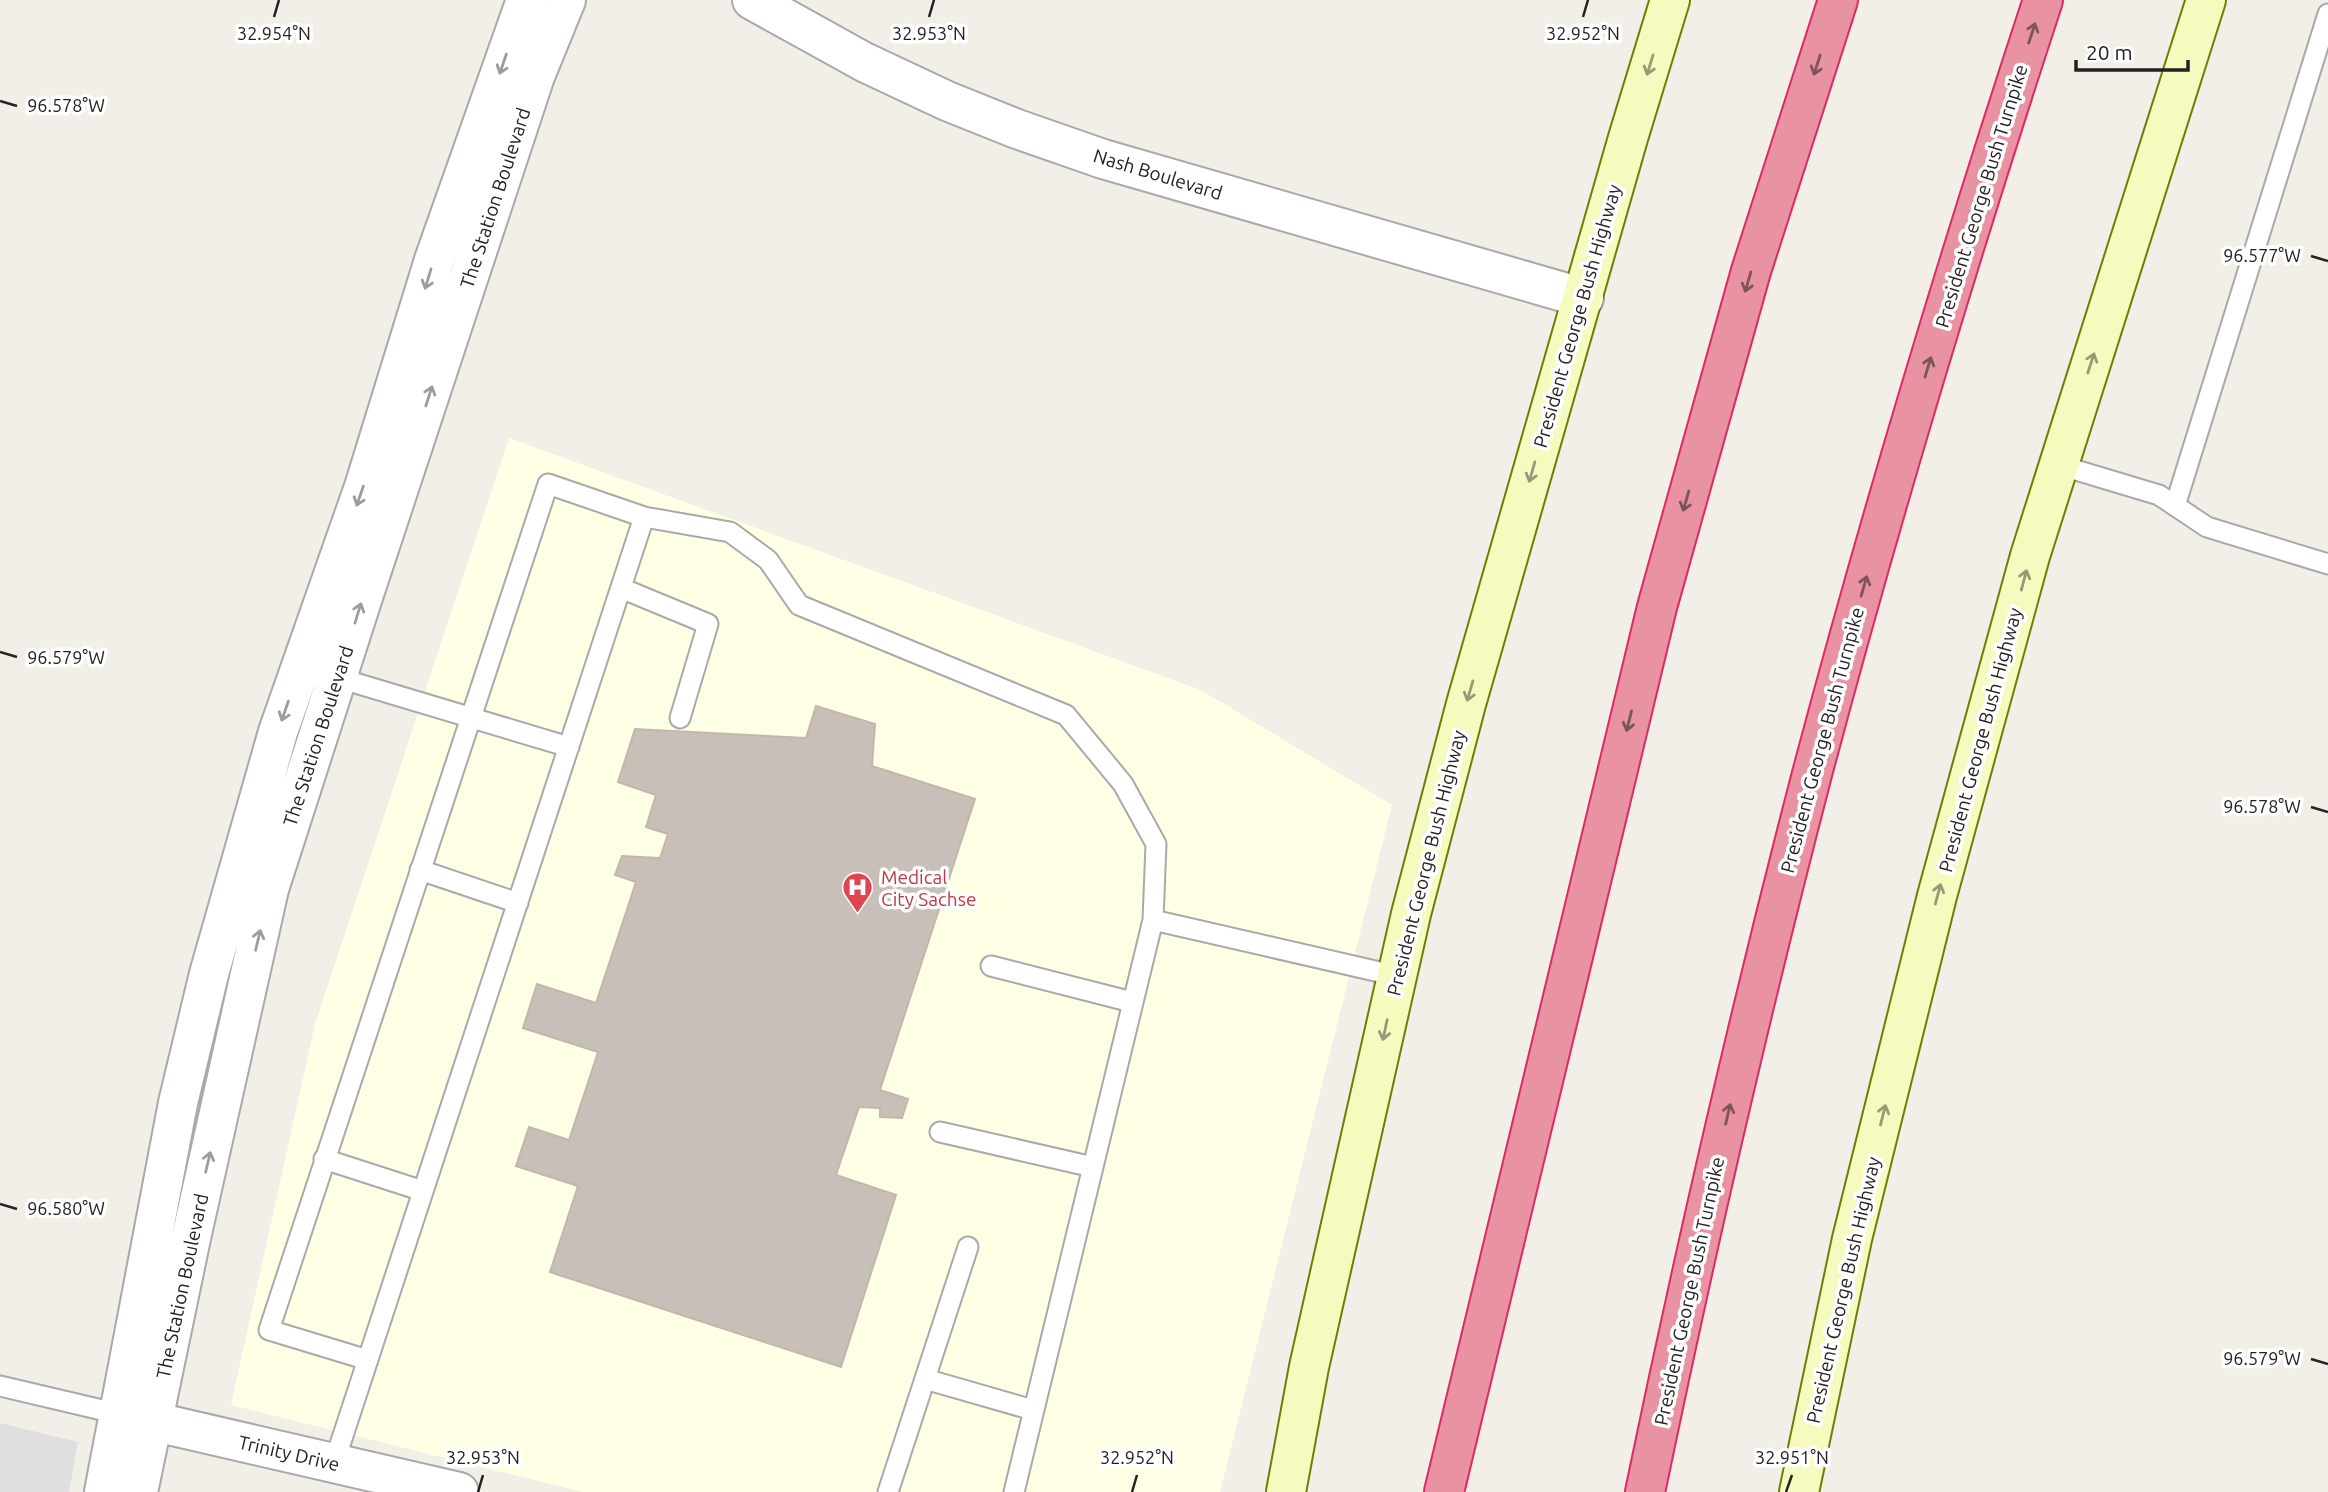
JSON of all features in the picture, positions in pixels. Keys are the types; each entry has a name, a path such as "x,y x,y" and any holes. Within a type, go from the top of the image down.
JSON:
{"highway":[{"path":"1444,1492 1657,607 1751,271 1838,0"},
{"name":"President George Bush Turnpike","path":"1645,1492 1741,1056 1813,773 1923,383 2043,0"}],"main road":[{"name":"President George Bush Highway","path":"1286,1492 1309,1367 1411,914 1466,704 1670,0"},
{"name":"President George Bush Highway","path":"1799,1492 1852,1238 1934,909 2030,556 2206,0"}],"street":[{"name":"The Station Boulevard","path":"138,1492 136,1417 178,1103 206,987 278,732 363,486 434,260 526,0"},
{"name":"The Station Boulevard","path":"104,1492 136,1417 269,889 535,76 566,0"},
{"name":"Nash Boulevard","path":"752,0 876,68 947,102 1017,129 1103,159 1584,298"},
{"name":"Trinity Drive","path":"136,1417 452,1491"}],"lane":[{"path":"2175,506 2328,14"},
{"path":"2059,465 2159,495 2207,527 2328,564"},
{"path":"368,1360 270,1329 548,484 644,517 730,532 768,560 799,605 1066,715 1123,784 1156,844 1153,920 1014,1492"},
{"path":"334,1463 644,517"},
{"path":"621,588 708,624 680,718"},
{"path":"301,666 569,747"},
{"path":"420,870 518,903"},
{"path":"1153,920 1397,976"},
{"path":"991,966 1132,1002"},
{"path":"940,1132 1093,1167"},
{"path":"324,1159 423,1191"},
{"path":"888,1492 968,1247"},
{"path":"925,1379 1034,1410"},
{"path":"0,1386 136,1417"}],"shaded area":[{"name":"Medical City Sachse","path":"509,438 1201,690 1392,805 1220,1492 583,1492 231,1405 315,1024"},
{"path":"0,1423 78,1442 69,1492 0,1492"}],"building":[{"path":"816,706 875,724 872,766 975,799 880,1090 908,1099 902,1118 880,1117 880,1108 859,1107 836,1175 896,1195 841,1367 550,1272 578,1186 516,1166 529,1127 569,1140 598,1052 523,1028 537,984 596,1003 636,882 615,875 622,856 660,858 668,834 646,827 656,795 618,782 635,729 806,738"}],"place":[{"name":"Medical City Sachse","path":"858,915"}]}
